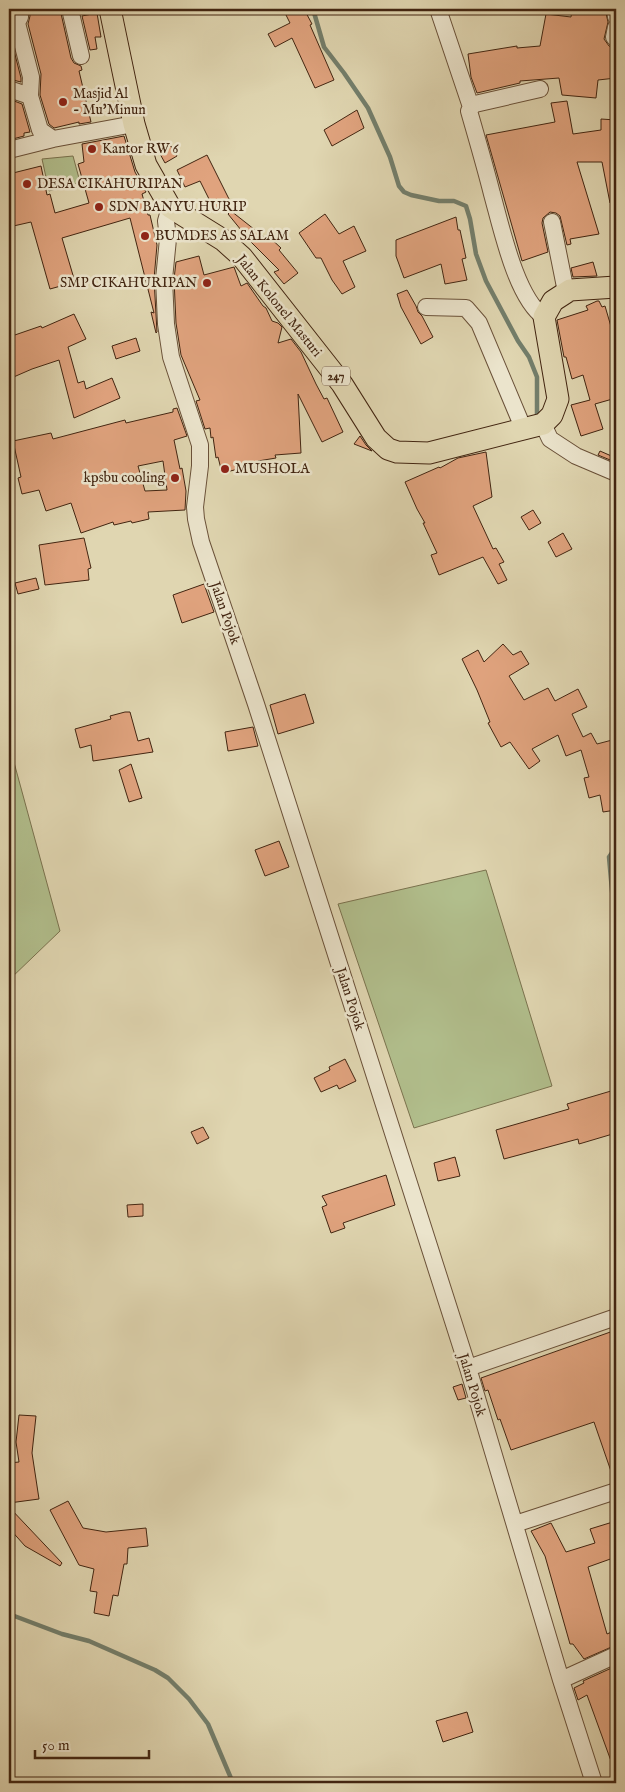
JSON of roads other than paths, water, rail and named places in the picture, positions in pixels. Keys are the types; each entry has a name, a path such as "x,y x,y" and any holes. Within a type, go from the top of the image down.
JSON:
{"main road":[{"name":"Jalan Kolonel Masturi","path":"110,9 134,124 146,165 170,207 223,240 242,257 342,384 376,438 388,449 397,452 429,453 533,427"},
{"path":"533,427 552,415 558,399 544,317 553,301 570,290 616,287"}],"street":[{"path":"19,9 20,17 17,23 31,77 30,96 40,130 53,139"},
{"path":"70,9 81,56"},
{"path":"438,9 471,107 469,111 508,250 520,284 536,312 544,317"},
{"path":"615,9 616,16"},
{"path":"616,27 614,37 616,39"},
{"path":"9,89 30,96"},
{"path":"471,107 475,104 540,89"},
{"path":"9,150 53,139 134,124"},
{"name":"Jalan Pojok","path":"170,207 166,221 168,240 164,279 166,324 171,357 200,445 196,520 208,565 256,704 468,1368 561,1680 594,1783"},
{"path":"552,222 566,292"},
{"path":"426,307 466,308 479,323 533,427 576,456 616,473"},
{"path":"468,1368 616,1317"},
{"path":"515,1524 616,1491"},
{"path":"561,1680 616,1655"}],"waterway":[{"path":"313,9 324,47 368,108 390,157 399,186 404,192 411,195 439,201 454,201 466,206 476,254 486,281 518,341 529,357 537,377 537,421"},
{"path":"616,847 609,857 616,935"},
{"path":"9,1614 62,1634 89,1641 155,1670 168,1678 189,1699 208,1724 233,1783"}],"place":[{"name":"Masjid Al - Mu'Minun","path":"63,102"},
{"name":"Kantor RW 6","path":"92,149"},
{"name":"DESA CIKAHURIPAN","path":"27,184"},
{"name":"SDN BANYU HURIP","path":"99,207"},
{"name":"BUMDES AS SALAM","path":"145,236"},
{"name":"SMP CIKAHURIPAN","path":"207,283"},
{"name":"MUSHOLA","path":"225,469"},
{"name":"kpsbu cooling","path":"175,478"}]}
